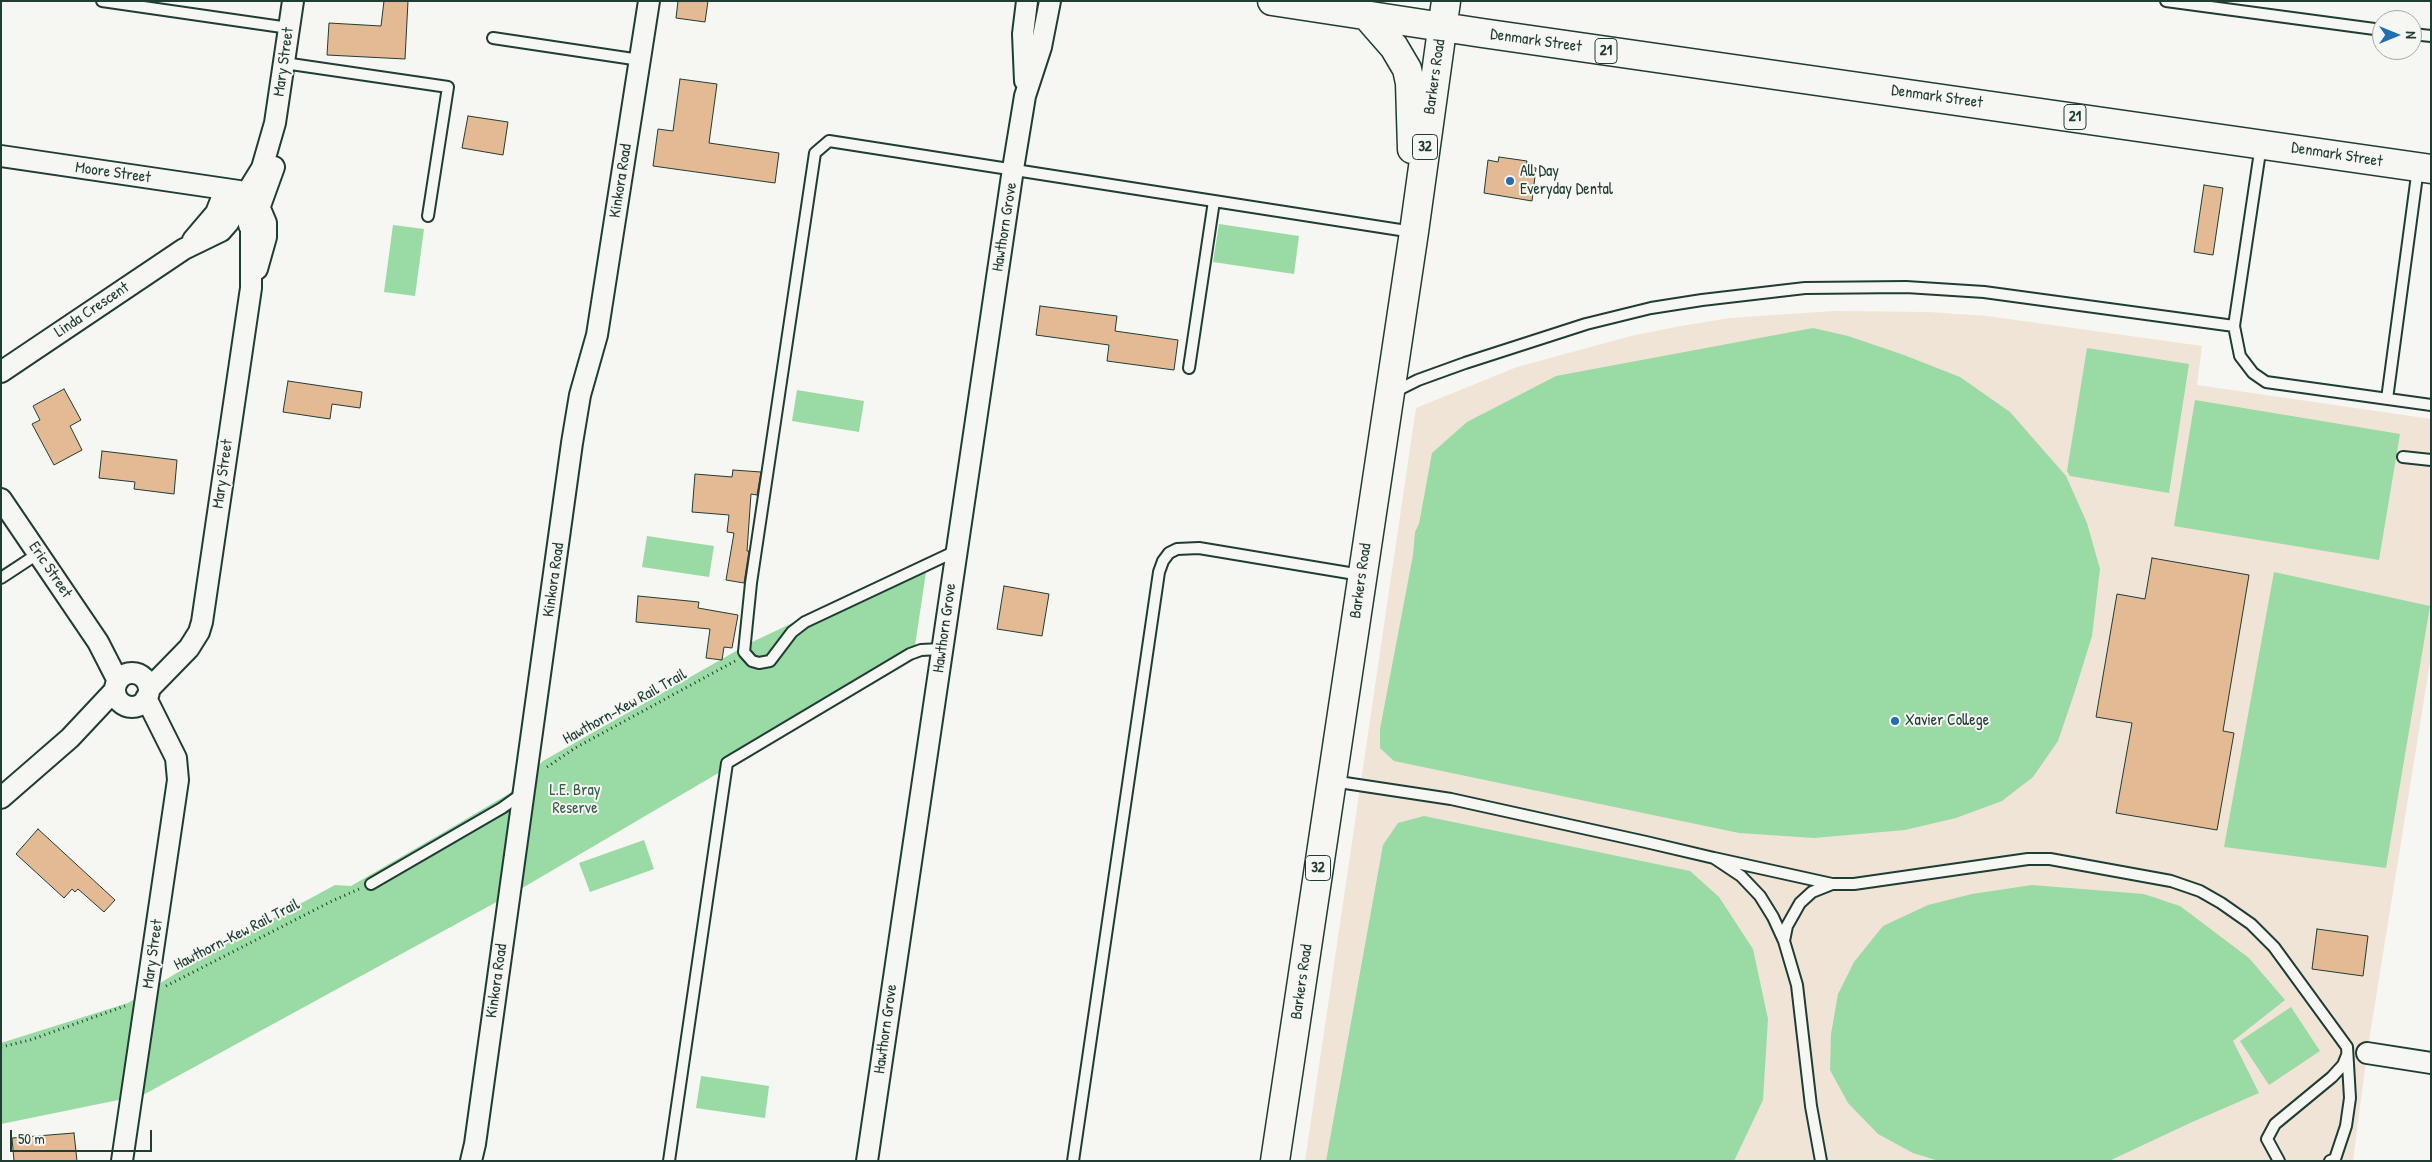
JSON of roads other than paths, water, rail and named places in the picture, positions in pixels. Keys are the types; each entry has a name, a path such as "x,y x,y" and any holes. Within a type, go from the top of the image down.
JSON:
{"main road":[{"name":"21","path":"1272,1 1366,15 1444,14"},
{"name":"Denmark Street","path":"1444,14 2261,144 2425,168"},
{"name":"Barkers Road","path":"1275,1161 1414,232 1444,14"},
{"path":"1366,15 1394,48 1406,69 1410,84 1412,148 1418,203"}],"street":[{"name":"Mary Street","path":"251,288 250,225 256,217 249,201 276,123 293,1"},
{"name":"Kinkora Road","path":"470,1161 475,1144 572,443 580,394 597,336 649,1"},
{"name":"Hawthorn Grove","path":"1025,96 1023,34 1027,1"},
{"name":"Hawthorn Grove","path":"867,1161 1013,170 1025,96 1041,47 1050,1"},
{"name":"Moore Street","path":"1,156 225,190 249,201"},
{"name":"Linda Crescent","path":"184,249 212,219 225,190"},
{"name":"Mary Street","path":"122,1161 178,780 176,758 171,748 132,690 183,654 194,641 202,622 251,288 266,237 266,223 249,201"},
{"name":"Linda Crescent","path":"1,372 184,249 221,231 249,201"},
{"name":"Eric Street","path":"1,499 132,690"},
{"path":"1,798 70,738 132,690"},
{"path":"2358,1052 2431,1063"}],"lane":[{"path":"102,1 289,28"},
{"path":"2166,1 2372,29"},
{"path":"493,38 640,60"},
{"path":"284,63 448,87 428,216"},
{"path":"956,551 805,622 792,632 770,661 759,663 752,661 746,655 743,647 751,583 815,153 829,141 1414,232"},
{"path":"2261,144 2234,326 2240,356 2253,373 2266,382 2431,405"},
{"path":"2387,399 2425,168"},
{"path":"1189,368 1214,201"},
{"path":"1389,394 1418,380 1465,363 1586,324 1651,308 1805,288 1906,287 1966,290 2234,326"},
{"path":"2403,457 2431,460"},
{"path":"1073,1161 1159,572 1163,561 1177,549 1198,548 1362,575"},
{"path":"1,578 39,553"},
{"path":"669,1161 727,763 910,654 920,650 942,649"},
{"path":"1331,781 1503,810 1832,884 1871,883 2028,858 2050,859 2171,881 2207,895 2251,924 2274,947 2358,1052 2346,1126 2335,1159 2330,1161"},
{"path":"372,884 508,805 523,792"},
{"path":"1714,858 1741,876 1760,896 1784,940 1802,1010 1811,1106 1821,1161"},
{"path":"1784,940 1787,926 1800,903 1812,892 1832,884"},
{"path":"2279,1161 2266,1140 2275,1124 2332,1077 2358,1052"}],"place":[{"name":"All Day Everyday Dental","path":"1510,181"},
{"name":"Xavier College","path":"1895,721"}],"park label":[{"name":"L.E. Bray Reserve","path":"575,800"}]}
